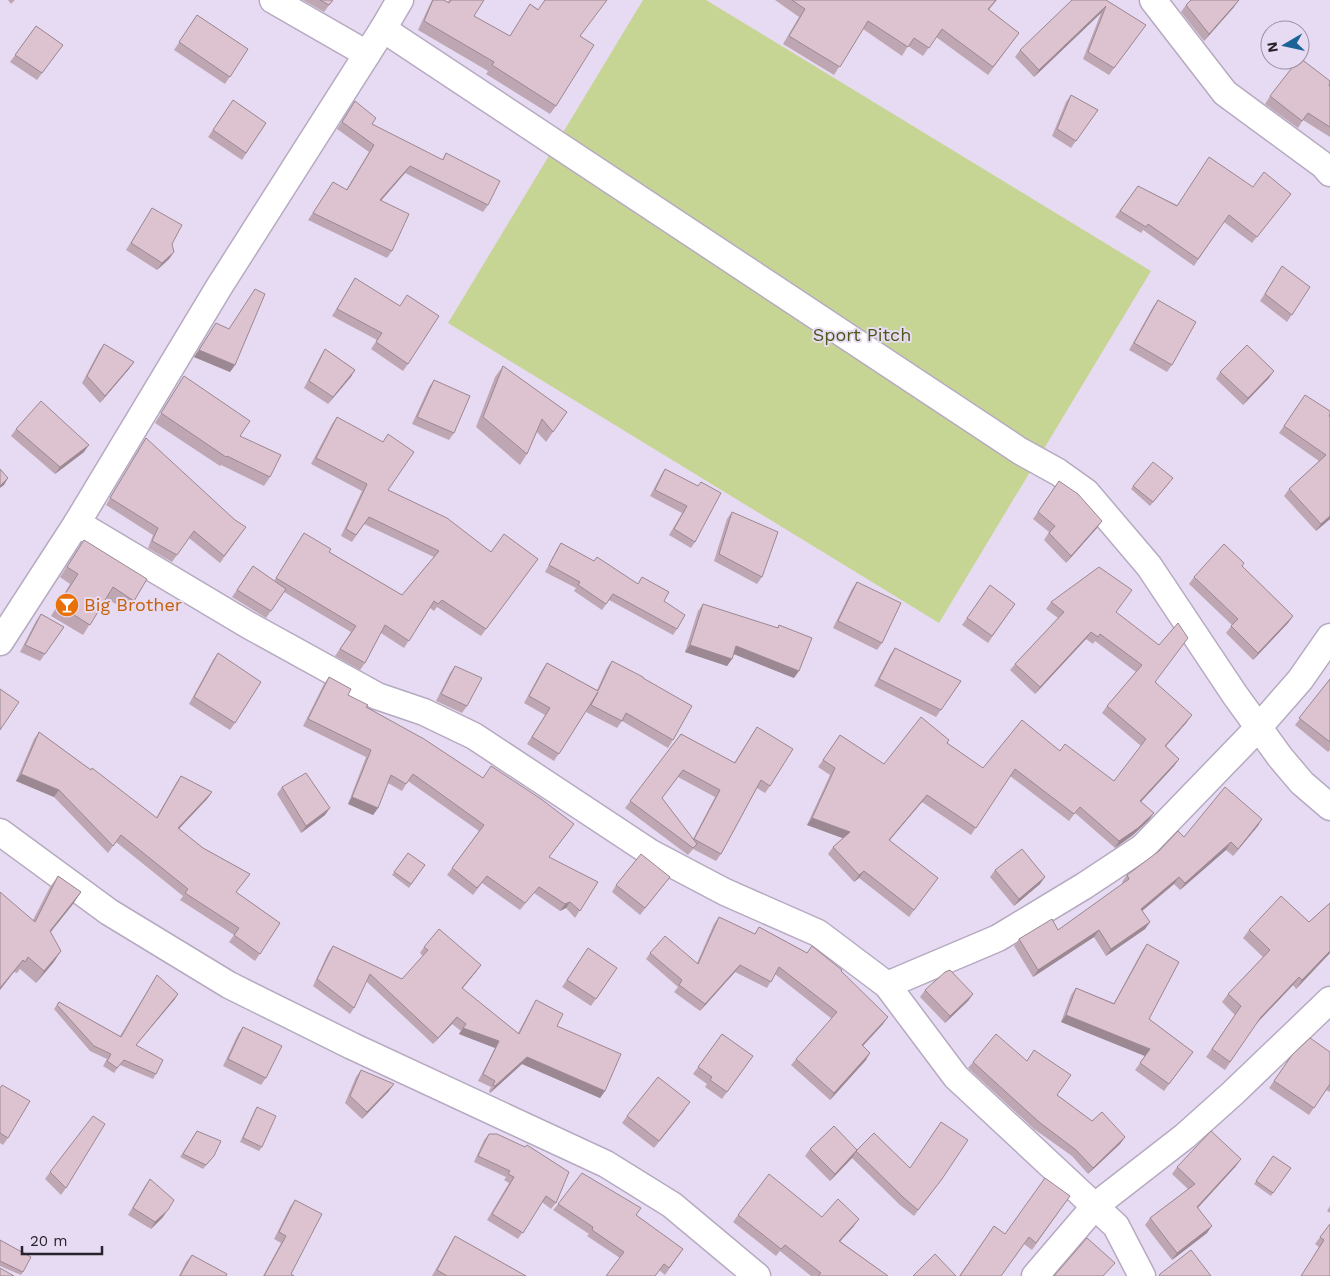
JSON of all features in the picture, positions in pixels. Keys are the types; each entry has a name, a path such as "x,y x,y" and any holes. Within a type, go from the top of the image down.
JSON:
{"street":[{"path":"273,0 367,54"},
{"path":"0,642 78,523 220,287 400,0"},
{"path":"1153,0 1225,93 1330,173"},
{"path":"383,29 1020,451 1058,472 1086,492 1149,566 1258,728 1302,784 1330,807"},
{"path":"78,523 250,626 377,696 424,712 474,736 651,853 725,892 818,934 887,985 956,1077 1116,1226 1142,1276"},
{"path":"887,985 998,938 1084,886 1142,847 1258,728 1300,680 1330,637"},
{"path":"0,832 109,912 229,985 352,1046 606,1164 672,1205 756,1276"},
{"path":"1035,1276 1095,1206 1192,1130 1330,1000"}],"green space":[{"name":"Sport Pitch","path":"643,0 706,0 1151,271 939,623 448,323"}],"building":[{"path":"320,0 333,0 329,5"},
{"path":"433,0 444,0 449,3 451,0 484,0 474,16 510,36 530,4 538,10 545,0 607,0 580,36 594,45 556,106 492,65 494,62 424,21"},
{"path":"792,0 996,0 988,9 1019,33 993,67 942,29 929,48 914,38 908,47 868,21 840,67 789,36 805,9"},
{"path":"1072,0 1106,0 1146,25 1114,68 1088,52 1106,6 1039,70 1020,50"},
{"path":"1191,0 1239,0 1209,34 1186,5"},
{"path":"197,15 248,49 230,77 179,42"},
{"path":"36,26 63,45 42,73 15,55"},
{"path":"1310,66 1330,81 1330,127 1308,113 1302,121 1270,96 1290,70 1310,70"},
{"path":"1071,95 1098,110 1076,141 1057,129"},
{"path":"233,100 266,123 246,153 213,130"},
{"path":"355,101 376,118 372,124 443,160 446,153 500,181 488,205 410,166 380,200 409,214 392,251 313,213 333,182 347,190 374,145 342,122"},
{"path":"1209,157 1253,187 1264,172 1291,194 1257,237 1229,215 1198,259 1148,224 1146,227 1120,211 1138,186 1177,206"},
{"path":"152,208 182,225 172,244 174,252 162,263 131,243"},
{"path":"1282,266 1310,287 1292,315 1265,294"},
{"path":"355,278 400,306 407,295 439,316 408,364 376,342 382,333 337,309"},
{"path":"255,289 265,294 235,365 199,350 216,323 229,329"},
{"path":"1158,300 1196,322 1172,365 1134,343"},
{"path":"104,344 134,362 105,396 87,376"},
{"path":"1247,345 1274,371 1248,398 1220,372"},
{"path":"325,349 355,370 333,397 309,381"},
{"path":"503,366 567,412 553,432 542,419 527,454 483,417"},
{"path":"184,376 250,421 240,436 281,455 270,477 226,457 161,413"},
{"path":"434,380 470,396 454,433 417,417"},
{"path":"1305,395 1330,411 1330,516 1321,524 1289,489 1326,455 1284,426"},
{"path":"41,401 89,445 60,467 16,429"},
{"path":"337,417 383,442 388,434 414,452 388,490 447,518 491,552 504,534 538,559 486,629 442,600 438,604 434,601 409,641 385,625 365,663 340,649 356,626 276,578 304,533 331,549 329,552 402,595 439,551 369,517 356,535 346,529 367,484 316,458"},
{"path":"146,438 235,520 246,527 224,556 194,531 177,555 152,541 158,528 110,498"},
{"path":"1153,462 1173,478 1153,502 1133,486"},
{"path":"0,469 8,478 0,486"},
{"path":"665,469 698,486 701,482 721,493 695,542 674,529 687,506 655,490"},
{"path":"1059,481 1078,494 1102,521 1071,556 1049,533 1055,526 1038,512"},
{"path":"732,512 778,532 762,577 719,554"},
{"path":"84,540 147,579 134,601 113,587 90,625 58,605 78,574 67,567"},
{"path":"561,543 594,561 597,557 638,584 642,577 669,592 664,601 685,615 677,629 613,594 606,604 578,585 580,582 549,565"},
{"path":"1224,544 1244,563 1242,566 1293,616 1258,653 1231,626 1238,619 1194,577"},
{"path":"253,566 286,589 271,611 237,590"},
{"path":"1099,567 1132,590 1116,612 1159,645 1178,623 1188,638 1155,682 1192,715 1165,746 1179,759 1140,801 1154,813 1138,828 1119,841 1080,807 1074,814 1015,769 976,828 927,795 889,840 938,878 914,910 864,871 859,875 833,847 850,832 812,818 835,768 823,760 840,735 884,764 921,717 949,740 947,743 983,768 1022,720 1060,751 1065,744 1114,781 1146,739 1107,706 1142,665 1100,634 1098,637 1091,632 1040,687 1015,664 1064,612 1051,602"},
{"path":"857,582 901,603 882,643 838,621"},
{"path":"990,585 1015,604 992,636 967,618"},
{"path":"703,604 778,628 779,625 812,638 799,671 736,646 732,659 690,645"},
{"path":"41,614 64,627 45,654 25,645"},
{"path":"895,648 961,681 941,710 879,679"},
{"path":"218,653 261,682 235,723 194,697"},
{"path":"612,661 692,706 673,740 626,713 622,721 591,705 598,692 559,754 532,737 550,708 529,696 547,663 598,691"},
{"path":"455,666 482,678 467,706 441,694"},
{"path":"329,677 351,689 348,695 368,705 366,707 424,739 483,778 491,766 541,799 574,824 549,857 598,882 580,911 570,902 565,904 539,887 525,903 487,876 477,888 452,868 484,825 413,774 406,784 391,775 378,808 352,797 371,750 308,719"},
{"path":"1330,679 1330,742 1299,718"},
{"path":"0,689 19,702 0,730"},
{"path":"757,727 793,749 770,786 761,780 721,854 694,839 720,790 683,770 662,798 697,844 693,848 630,801 681,734 735,763"},
{"path":"39,732 91,770 92,768 157,818 181,776 212,792 178,828 203,848 250,874 236,892 280,923 260,954 234,935 239,928 185,893 188,889 121,835 113,846 59,790 21,774"},
{"path":"306,773 330,808 306,826 282,787"},
{"path":"1225,787 1262,819 1238,849 1231,842 1185,883 1179,877 1141,909 1150,922 1111,949 1099,930 1038,970 1019,939 1052,919 1058,930 1129,879 1127,875 1159,851 1178,831 1184,837"},
{"path":"1022,849 1045,877 1019,899 995,870"},
{"path":"408,853 425,865 411,884 394,872"},
{"path":"641,854 670,877 645,908 616,885"},
{"path":"58,876 81,892 50,931 61,951 44,971 28,957 25,962 23,960 0,988 0,892 35,922"},
{"path":"1281,896 1309,922 1330,903 1330,951 1302,980 1299,977 1261,1017 1230,1062 1212,1049 1241,1006 1228,994 1270,950 1249,930"},
{"path":"719,917 755,934 759,927 807,953 812,946 842,970 888,1017 862,1045 870,1053 834,1093 796,1059 837,1012 779,967 771,982 740,965 705,1004 679,985 682,980 650,953 665,936 698,964"},
{"path":"439,929 481,965 462,988 519,1034 536,1000 563,1014 557,1026 621,1054 605,1091 527,1057 495,1086 493,1085 495,1081 483,1074 499,1041 463,1028 466,1024 457,1017 438,1038 370,974 354,1008 317,979 333,946 402,979 428,950 424,947"},
{"path":"1147,944 1179,962 1149,1019 1193,1052 1169,1084 1140,1063 1150,1049 1066,1015 1076,988 1114,1004"},
{"path":"588,948 617,968 596,999 567,980"},
{"path":"950,970 973,994 950,1016 925,990 945,972"},
{"path":"157,975 178,994 136,1045 163,1060 156,1074 124,1060 117,1068 107,1061 111,1054 94,1046 57,1005 59,1002 121,1037"},
{"path":"243,1027 282,1046 266,1078 228,1059"},
{"path":"722,1034 753,1056 727,1092 710,1080 712,1077 698,1067"},
{"path":"996,1034 1027,1061 1034,1050 1071,1075 1057,1095 1092,1121 1102,1112 1125,1137 1093,1168 1076,1150 1039,1122 973,1062"},
{"path":"1310,1038 1330,1052 1330,1084 1314,1108 1274,1081 1292,1055"},
{"path":"361,1070 394,1084 367,1112 350,1096"},
{"path":"658,1077 690,1102 659,1141 627,1116"},
{"path":"2,1085 30,1101 8,1138 0,1133 0,1088"},
{"path":"257,1107 276,1116 262,1147 243,1138"},
{"path":"93,1116 105,1124 66,1188 50,1172"},
{"path":"941,1122 968,1140 942,1179 918,1210 856,1151 874,1133 910,1168"},
{"path":"834,1126 857,1150 835,1174 810,1149"},
{"path":"197,1131 221,1141 214,1156 206,1165 183,1154"},
{"path":"1211,1131 1241,1159 1197,1207 1212,1226 1177,1253 1150,1218 1195,1184 1177,1167"},
{"path":"489,1134 497,1134 525,1147 527,1145 569,1172 556,1203 546,1196 523,1233 492,1214 514,1177 508,1174 510,1171 478,1156"},
{"path":"1273,1156 1291,1168 1273,1193 1256,1181"},
{"path":"582,1173 641,1208 636,1215 683,1249 669,1268 664,1264 655,1276 606,1276 624,1252 592,1230 593,1227 558,1204"},
{"path":"769,1174 822,1217 838,1199 859,1219 839,1241 888,1276 818,1276 821,1273 785,1245 781,1249 738,1215"},
{"path":"1045,1178 1070,1196 1036,1243 1029,1237 1001,1276 960,1276 994,1226 1005,1234"},
{"path":"150,1179 174,1200 168,1210 155,1222 133,1208"},
{"path":"295,1200 322,1214 291,1274 294,1276 264,1276 286,1236 279,1232"},
{"path":"1330,1224 1330,1276 1301,1276 1324,1240 1320,1237"},
{"path":"455,1236 526,1276 447,1276 437,1270"},
{"path":"1087,1238 1115,1263 1103,1276 1054,1276"},
{"path":"0,1240 31,1257 23,1272 0,1261"},
{"path":"1191,1250 1211,1276 1159,1276 1160,1274"},
{"path":"935,1254 956,1276 913,1276"},
{"path":"192,1255 227,1274 226,1276 180,1276"},
{"path":"0,1268 14,1276 0,1276"}],"place":[{"name":"Big Brother","path":"67,605"}]}
